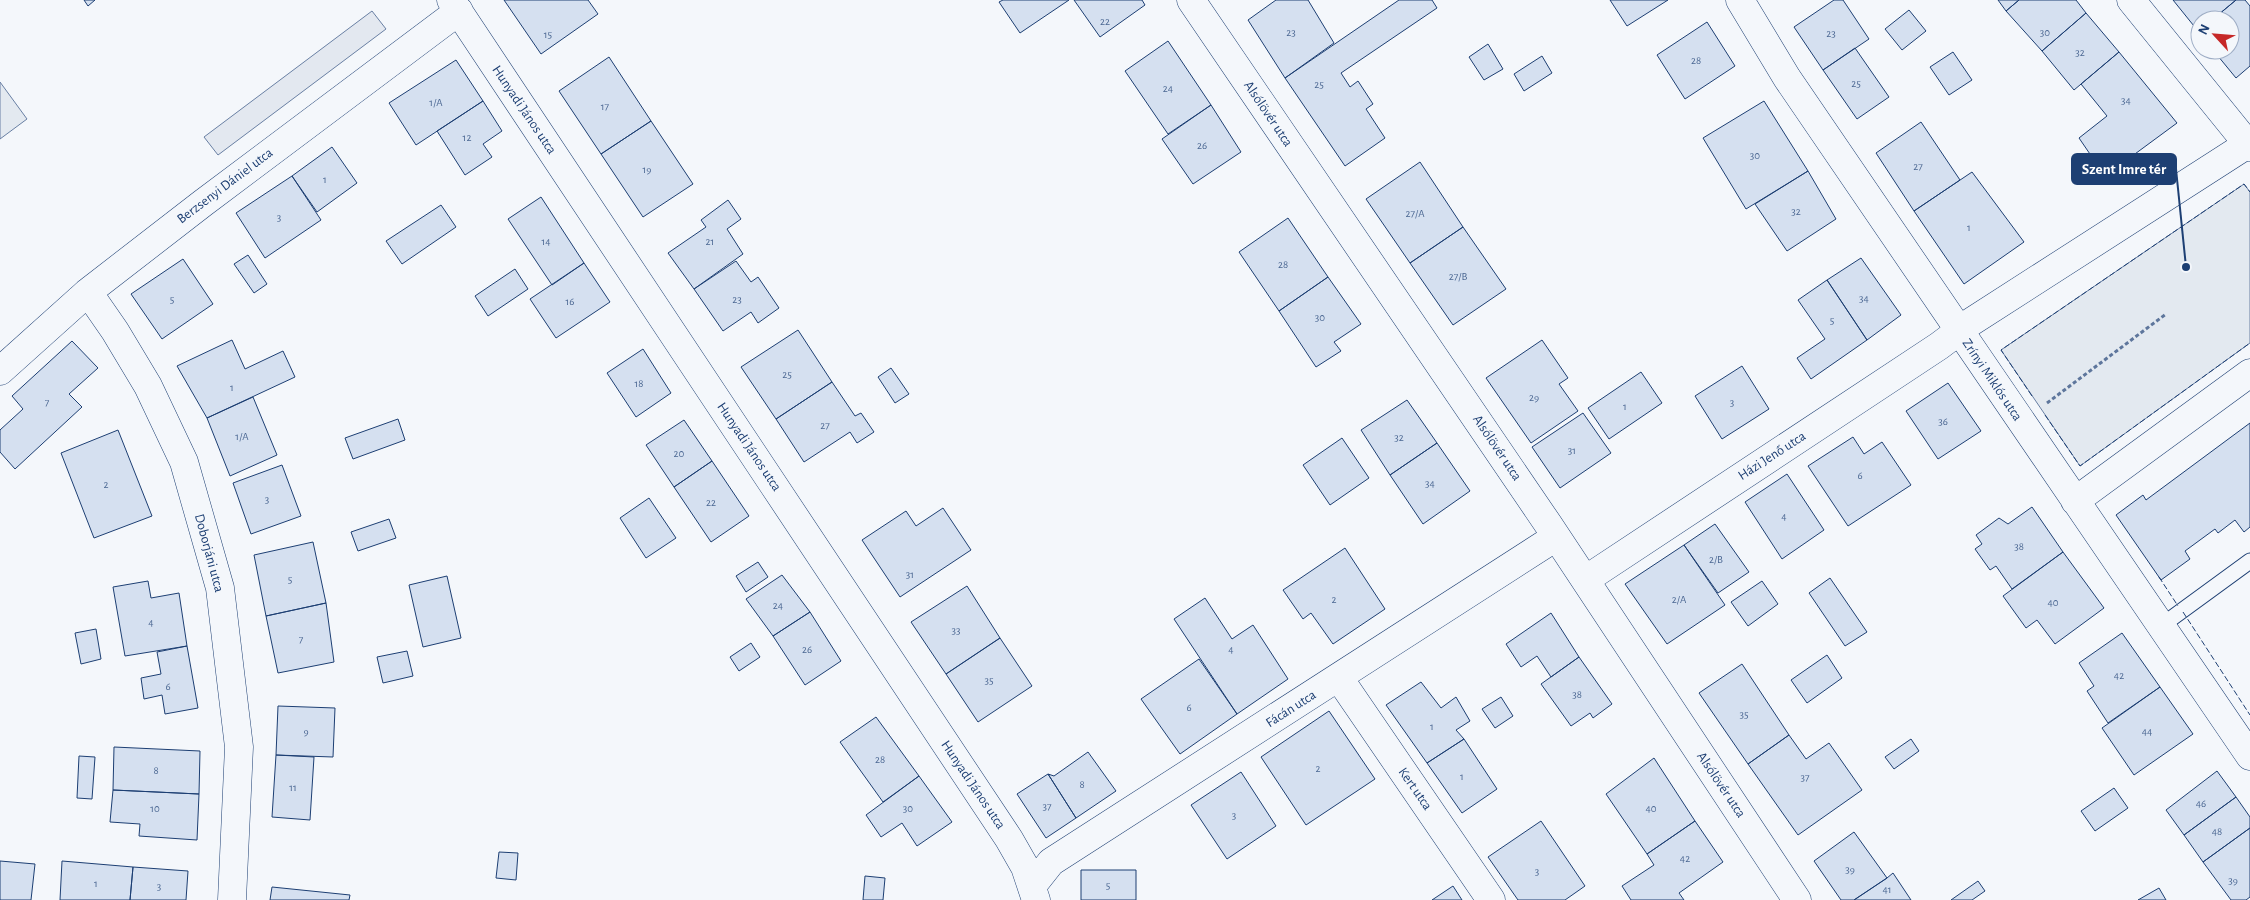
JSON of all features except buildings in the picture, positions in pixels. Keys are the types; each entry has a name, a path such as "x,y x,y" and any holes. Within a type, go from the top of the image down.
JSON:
{"street":[{"name":"Alsólövér utca","path":"1191,0 1585,580 1797,900"},
{"name":"Zrínyi Miklós utca","path":"1740,0 1787,78 2074,501 2250,756"},
{"path":"2131,0 2249,146"},
{"name":"Berzsenyi Dániel utca","path":"0,371 88,292 455,6"},
{"name":"Hunyadi János utca","path":"455,6 1009,838 1025,867 1034,893"},
{"name":"Házi Jenő utca","path":"1585,580 1939,346 1959,330 2249,146"},
{"name":"Doborjáni utca","path":"88,292 115,331 148,386 184,462 220,588 239,747 232,900"},
{"path":"2074,501 2250,374"},
{"name":"Fácán utca","path":"1034,893 1051,862 1340,678 1556,537"},
{"name":"Kert utca","path":"1340,678 1491,900"}],"lane":[{"path":"2162,626 2250,561"}],"path":[{"path":"2021,423 2166,314"}],"shaded area":[{"path":"372,11 386,29 218,155 204,137"},
{"path":"0,82 27,119 0,139"},
{"path":"2244,184 2250,192 2250,343 2080,466 2001,350"}],"fence":[{"path":"2032,396 2001,350 2244,184 2250,192"},
{"path":"2045,415 2080,466 2250,343"},
{"path":"2159,577 2178,606"},
{"path":"2183,612 2250,715"}],"place":[{"name":"Szent Imre tér","path":"2186,267"}]}
